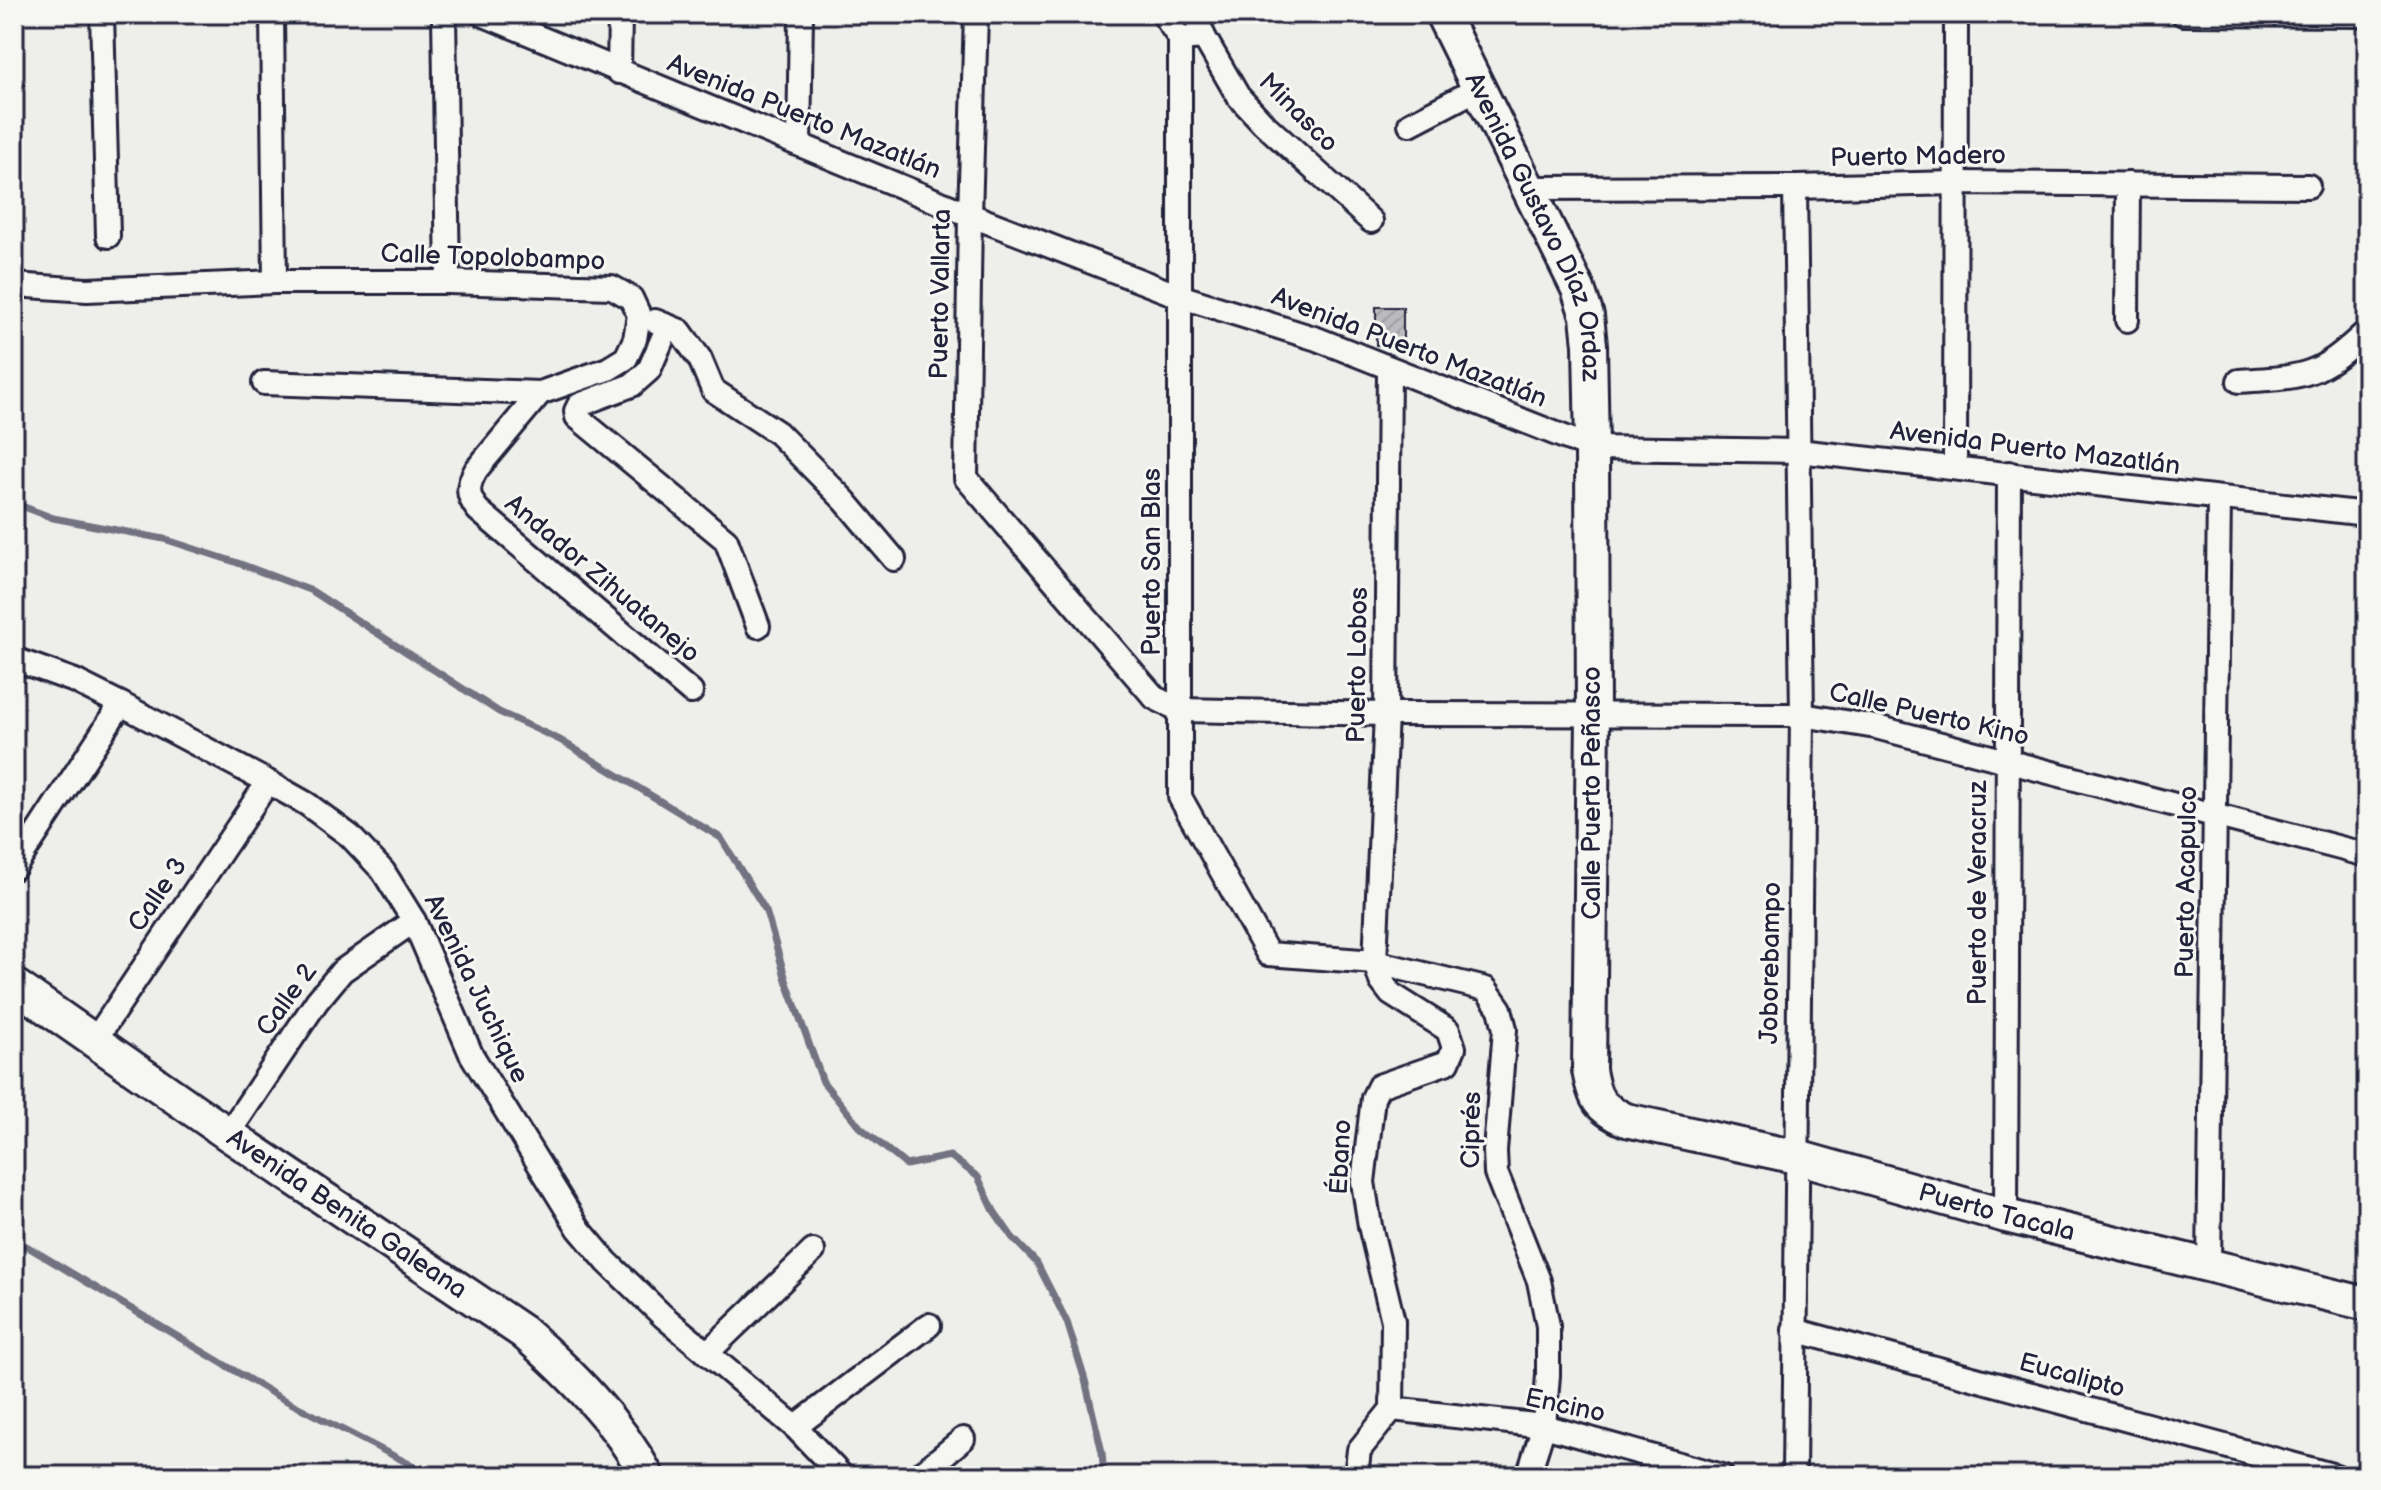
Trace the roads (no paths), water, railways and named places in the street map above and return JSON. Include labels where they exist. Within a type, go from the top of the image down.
[{"type":"street","points":[[102,14],[108,236]]},
{"type":"street","points":[[272,14],[275,282]]},
{"type":"street","points":[[444,14],[448,282]]},
{"type":"street","name":"Avenida Puerto Mazatlán","points":[[482,14],[970,215],[1179,296],[1317,339],[1592,448],[1798,451],[2367,514]]},
{"type":"street","points":[[619,72],[620,14]]},
{"type":"street","points":[[799,144],[801,14]]},
{"type":"street","name":"Puerto Vallarta","points":[[976,14],[966,478],[1155,698],[1180,710]]},
{"type":"street","points":[[1163,14],[1180,39],[1204,37]]},
{"type":"street","name":"Minasco","points":[[1195,14],[1204,37],[1238,96],[1263,123],[1371,221]]},
{"type":"street","name":"Avenida Gustavo Díaz Ordaz","points":[[1442,14],[1578,289],[1587,316],[1592,448]]},
{"type":"street","points":[[1955,467],[1956,14]]},
{"type":"street","points":[[2183,14],[2359,15]]},
{"type":"street","name":"Puerto San Blas","points":[[1180,39],[1180,797],[1268,954],[1375,962]]},
{"type":"street","points":[[1410,124],[1479,88]]},
{"type":"street","name":"Puerto Madero","points":[[1528,188],[1956,183],[2308,186]]},
{"type":"street","points":[[2127,320],[2128,184]]},
{"type":"street","name":"Joborebampo","points":[[1794,1476],[1802,715],[1795,187]]},
{"type":"street","name":"Calle Topolobampo","points":[[14,285],[87,290],[275,282],[448,282],[612,287],[631,298],[639,315]]},
{"type":"street","points":[[264,383],[540,393],[608,369],[626,358],[635,339],[639,315],[680,331],[700,359],[713,390],[778,433],[845,501],[894,559]]},
{"type":"street","points":[[668,326],[649,370],[632,385],[579,405],[577,417],[726,540],[758,626]]},
{"type":"street","points":[[2239,381],[2296,378],[2321,369],[2342,355],[2367,331]]},
{"type":"street","name":"Puerto Lobos","points":[[1375,962],[1386,714],[1389,369]]},
{"type":"street","name":"Andador Zihuatanejo","points":[[540,393],[476,470],[468,483],[469,498],[478,510],[691,692]]},
{"type":"street","name":"Calle Puerto Peñasco","points":[[1592,448],[1589,1070],[1593,1092],[1606,1111],[1626,1120]]},
{"type":"street","name":"Puerto de Veracruz","points":[[2006,1216],[2009,473]]},
{"type":"street","name":"Puerto Acapulco","points":[[2209,1265],[2219,499]]},
{"type":"street","name":"Avenida Juchique","points":[[14,659],[75,681],[121,704],[307,804],[350,836],[383,871],[414,921],[471,1054],[579,1229],[607,1262],[663,1316],[795,1427],[842,1476]]},
{"type":"street","points":[[14,868],[121,704]]},
{"type":"street","name":"Calle Puerto Kino","points":[[1180,710],[1802,715],[1876,727],[2367,855]]},
{"type":"street","name":"Calle 3","points":[[95,1040],[268,782]]},
{"type":"street","name":"Calle 2","points":[[228,1134],[317,1001],[342,971],[414,921]]},
{"type":"street","name":"Ébano","points":[[1375,962],[1381,981],[1391,994],[1448,1030],[1454,1048],[1448,1062],[1379,1086],[1373,1098],[1363,1182],[1370,1226],[1393,1321],[1392,1409]]},
{"type":"street","name":"Ciprés","points":[[1375,962],[1486,989],[1500,1009],[1505,1029],[1496,1173],[1539,1281],[1548,1326],[1544,1426],[1528,1476]]},
{"type":"street","name":"Avenida Benita Galeana","points":[[14,985],[228,1134],[523,1332],[565,1368],[608,1420],[647,1476]]},
{"type":"street","name":"Puerto Tacala","points":[[1626,1120],[1797,1157],[2006,1216],[2367,1304]]},
{"type":"street","points":[[707,1353],[813,1251]]},
{"type":"street","points":[[795,1427],[929,1325]]},
{"type":"street","name":"Eucalipto","points":[[1794,1330],[2336,1476]]},
{"type":"street","points":[[1356,1476],[1359,1450],[1392,1409]]},
{"type":"street","name":"Encino","points":[[1392,1409],[1544,1426],[1722,1476]]},
{"type":"street","points":[[918,1476],[963,1439]]},
{"type":"waterway","points":[[14,503],[53,518],[164,539],[312,591],[499,712],[560,740],[721,838],[766,911],[786,980],[823,1082],[860,1127],[906,1165],[950,1156],[978,1177],[994,1211],[1012,1237],[1037,1263],[1067,1322],[1085,1380],[1102,1452],[1104,1476]]},
{"type":"waterway","points":[[14,1241],[277,1396],[433,1476]]}]
